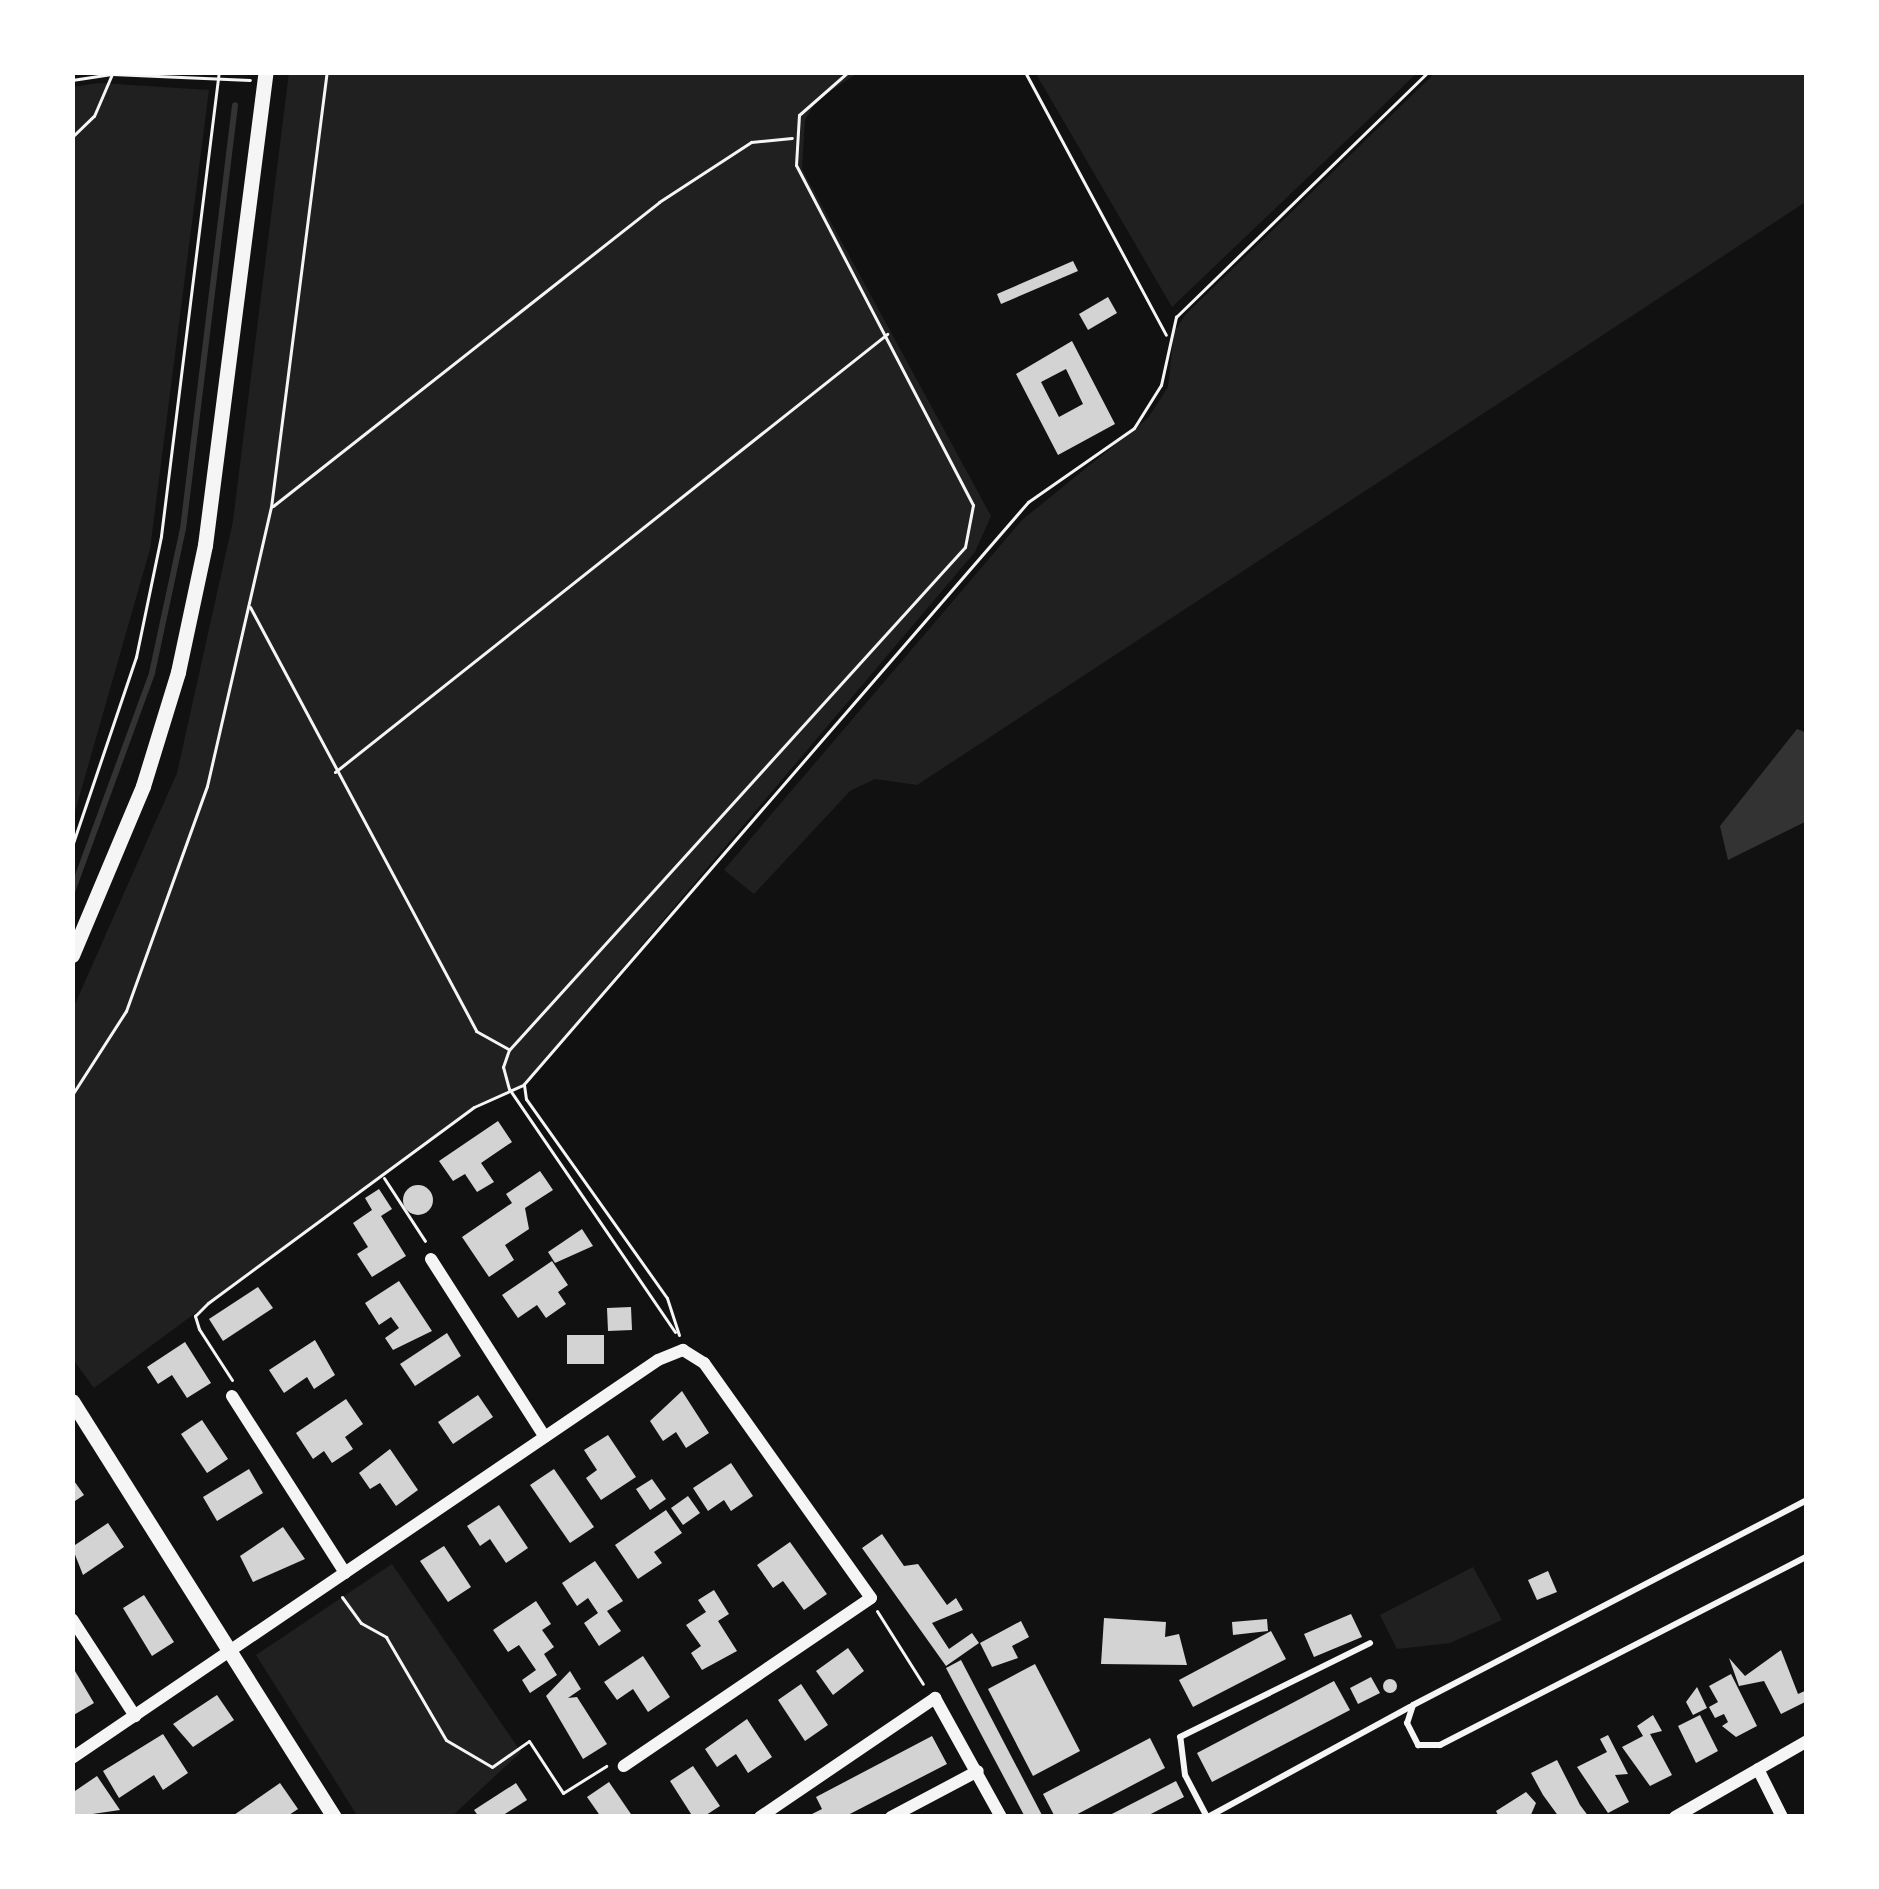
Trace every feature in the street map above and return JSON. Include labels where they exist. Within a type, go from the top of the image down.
[{"type":"street","points":[[72,955],[143,786],[178,672],[205,544],[265,77]]},
{"type":"street","points":[[431,1259],[545,1437]]},
{"type":"street","points":[[72,1758],[545,1437],[683,1350],[704,1363],[871,1598],[624,1766]]},
{"type":"street","points":[[232,1396],[345,1573]]},
{"type":"street","points":[[72,1401],[334,1817]]},
{"type":"street","points":[[72,1618],[135,1716]]},
{"type":"street","points":[[760,1817],[935,1698],[1001,1817]]},
{"type":"street","points":[[1675,1817],[1807,1741]]},
{"type":"street","points":[[1758,1769],[1782,1817]]},
{"type":"street","points":[[891,1817],[978,1771]]},
{"type":"lane","points":[[1370,1643],[1180,1737],[1185,1774],[1208,1817],[1362,1731],[1807,1500]]},
{"type":"lane","points":[[1413,1706],[1407,1723],[1418,1745],[1440,1745],[1807,1556]]},
{"type":"path","points":[[72,1095],[126,1011],[207,786],[271,507],[327,72]]},
{"type":"path","points":[[683,1350],[668,1316],[509,1089],[502,1066],[509,1050],[964,547],[973,505],[796,165],[792,138],[814,96],[848,72]]},
{"type":"path","points":[[1025,72],[1167,336]]},
{"type":"path","points":[[232,1396],[235,1384],[196,1316],[383,1177],[509,1089],[524,1084],[1028,502],[1134,428],[1161,385],[1167,336],[1176,317],[1429,72]]},
{"type":"path","points":[[72,137],[94,116],[112,73]]},
{"type":"path","points":[[72,80],[112,73],[265,77]]},
{"type":"path","points":[[72,846],[136,657],[161,536],[219,75]]},
{"type":"path","points":[[271,507],[659,202],[751,142],[792,138]]},
{"type":"path","points":[[335,772],[887,334]]},
{"type":"path","points":[[250,607],[476,1031],[509,1050]]},
{"type":"path","points":[[524,1084],[526,1099],[667,1298],[683,1350]]},
{"type":"path","points":[[383,1177],[431,1259]]},
{"type":"path","points":[[332,1582],[361,1623],[386,1637],[446,1740],[492,1767],[529,1741],[563,1793],[612,1762],[624,1766]]},
{"type":"path","points":[[871,1598],[935,1698]]},
{"type":"shaded area","points":[[289,72],[859,72],[817,100],[805,120],[802,169],[991,516],[975,552],[524,1084],[474,1107],[94,1388],[72,1358],[72,1011],[177,773],[233,521]]},
{"type":"shaded area","points":[[1035,72],[1418,72],[1172,307]]},
{"type":"shaded area","points":[[1436,72],[1807,72],[1807,201],[917,785],[875,779],[850,791],[754,894],[724,870],[1022,520],[1148,418],[1168,387],[1174,332],[1186,314]]},
{"type":"shaded area","points":[[99,83],[209,90],[150,549],[72,822],[72,87]]},
{"type":"shaded area","points":[[1797,729],[1807,733],[1807,821],[1728,860],[1720,826]]},
{"type":"shaded area","points":[[392,1564],[521,1752],[451,1817],[358,1817],[256,1655]]},
{"type":"shaded area","points":[[1473,1567],[1502,1620],[1450,1643],[1397,1649],[1380,1615]]},
{"type":"building","points":[[1073,261],[1078,271],[1001,304],[997,294]]},
{"type":"building","points":[[1108,297],[1117,313],[1088,330],[1079,314]]},
{"type":"building","points":[[1072,341],[1115,424],[1058,455],[1016,374]],"holes":[[[1066,369],[1083,404],[1059,417],[1041,382]]]},
{"type":"building","points":[[498,1121],[512,1142],[481,1163],[494,1182],[477,1192],[465,1174],[453,1181],[439,1161]]},
{"type":"building","points":[[540,1171],[553,1190],[525,1208],[529,1229],[505,1245],[514,1260],[489,1277],[462,1237],[512,1203],[506,1194]]},
{"type":"building","points":[[418,1185],[433,1200],[418,1215],[403,1200]]},
{"type":"building","points":[[379,1189],[392,1209],[381,1216],[406,1256],[372,1277],[357,1254],[368,1247],[353,1223],[372,1210],[365,1198]]},
{"type":"building","points":[[582,1229],[593,1246],[555,1263],[548,1252]]},
{"type":"building","points":[[552,1261],[568,1285],[558,1292],[566,1304],[546,1318],[537,1305],[518,1318],[502,1295]]},
{"type":"building","points":[[399,1281],[432,1331],[393,1350],[385,1338],[399,1328],[391,1317],[379,1325],[365,1303]]},
{"type":"building","points":[[258,1287],[273,1308],[223,1341],[209,1319]]},
{"type":"building","points":[[631,1307],[632,1330],[608,1331],[607,1308]]},
{"type":"building","points":[[447,1333],[461,1356],[415,1386],[400,1364]]},
{"type":"building","points":[[567,1335],[604,1335],[604,1364],[567,1364]]},
{"type":"building","points":[[315,1340],[335,1375],[314,1389],[307,1377],[284,1393],[269,1370]]},
{"type":"building","points":[[185,1342],[211,1383],[187,1398],[172,1375],[158,1384],[147,1367]]},
{"type":"building","points":[[682,1391],[709,1433],[686,1448],[676,1432],[663,1441],[650,1421]]},
{"type":"building","points":[[478,1395],[493,1417],[453,1444],[438,1422]]},
{"type":"building","points":[[346,1399],[363,1424],[345,1437],[353,1449],[332,1463],[324,1451],[313,1459],[296,1433]]},
{"type":"building","points":[[202,1420],[228,1459],[207,1473],[181,1434]]},
{"type":"building","points":[[608,1435],[636,1477],[601,1500],[586,1478],[597,1470],[584,1450]]},
{"type":"building","points":[[390,1449],[418,1490],[396,1506],[380,1483],[370,1489],[359,1473]]},
{"type":"building","points":[[731,1463],[753,1496],[731,1511],[724,1500],[708,1511],[693,1488]]},
{"type":"building","points":[[249,1469],[263,1493],[217,1521],[203,1497]]},
{"type":"building","points":[[554,1469],[594,1527],[570,1543],[530,1485]]},
{"type":"building","points":[[72,1478],[84,1495],[72,1503]]},
{"type":"building","points":[[652,1479],[666,1499],[650,1510],[636,1489]]},
{"type":"building","points":[[688,1496],[700,1513],[683,1525],[671,1508]]},
{"type":"building","points":[[499,1505],[528,1548],[506,1563],[490,1539],[480,1546],[467,1526]]},
{"type":"building","points":[[666,1510],[682,1533],[654,1552],[662,1563],[638,1579],[615,1545]]},
{"type":"building","points":[[108,1523],[124,1547],[83,1575],[72,1547]]},
{"type":"building","points":[[283,1527],[305,1559],[253,1582],[240,1556]]},
{"type":"building","points":[[882,1534],[904,1566],[918,1564],[947,1605],[956,1598],[963,1610],[932,1623],[949,1649],[972,1633],[979,1643],[946,1666],[862,1548]]},
{"type":"building","points":[[790,1542],[827,1594],[804,1610],[783,1581],[773,1588],[757,1565]]},
{"type":"building","points":[[444,1546],[471,1587],[448,1602],[420,1561]]},
{"type":"building","points":[[595,1561],[623,1601],[607,1611],[621,1631],[599,1646],[584,1623],[598,1613],[588,1598],[577,1606],[562,1583]]},
{"type":"building","points":[[1548,1571],[1557,1592],[1537,1600],[1528,1580]]},
{"type":"building","points":[[714,1590],[729,1614],[718,1621],[737,1651],[702,1670],[691,1653],[701,1646],[686,1625],[706,1612],[698,1600]]},
{"type":"building","points":[[144,1595],[174,1642],[152,1656],[123,1608]]},
{"type":"building","points":[[536,1601],[551,1624],[542,1630],[554,1647],[544,1654],[557,1675],[530,1693],[522,1680],[536,1670],[519,1645],[508,1652],[493,1630]]},
{"type":"building","points":[[1351,1614],[1362,1637],[1314,1657],[1304,1634]]},
{"type":"building","points":[[1104,1618],[1166,1622],[1165,1637],[1179,1634],[1187,1665],[1101,1664]]},
{"type":"building","points":[[1267,1619],[1268,1631],[1233,1635],[1232,1622]]},
{"type":"building","points":[[1021,1621],[1029,1637],[1012,1646],[1018,1658],[992,1667],[980,1643]]},
{"type":"building","points":[[1271,1631],[1286,1659],[1193,1707],[1179,1680]]},
{"type":"building","points":[[848,1648],[864,1671],[833,1695],[816,1671]]},
{"type":"building","points":[[1781,1650],[1798,1694],[1807,1690],[1807,1701],[1781,1714],[1764,1681],[1739,1686],[1729,1658],[1745,1676]]},
{"type":"building","points":[[643,1656],[670,1697],[648,1712],[633,1689],[617,1700],[604,1682]]},
{"type":"building","points":[[961,1660],[1043,1817],[1025,1817],[946,1668]]},
{"type":"building","points":[[1035,1664],[1080,1751],[1033,1776],[988,1689]]},
{"type":"building","points":[[72,1666],[94,1703],[72,1716]]},
{"type":"building","points":[[570,1671],[581,1689],[568,1698],[577,1697],[607,1744],[583,1759],[546,1696]]},
{"type":"building","points":[[1731,1674],[1757,1726],[1736,1737],[1722,1726],[1728,1722],[1724,1714],[1715,1718],[1709,1707],[1718,1702],[1709,1686]]},
{"type":"building","points":[[1371,1677],[1380,1693],[1358,1704],[1350,1688]]},
{"type":"building","points":[[1390,1679],[1397,1686],[1390,1693],[1383,1686]]},
{"type":"building","points":[[1334,1681],[1350,1710],[1212,1782],[1197,1753]]},
{"type":"building","points":[[801,1684],[828,1725],[805,1741],[778,1700]]},
{"type":"building","points":[[1697,1687],[1707,1708],[1693,1715],[1686,1702]]},
{"type":"building","points":[[217,1695],[234,1720],[193,1747],[173,1724]]},
{"type":"building","points":[[1653,1715],[1662,1731],[1650,1734],[1672,1775],[1650,1786],[1622,1747],[1643,1736],[1637,1726]]},
{"type":"building","points":[[1700,1715],[1718,1751],[1696,1763],[1678,1726]]},
{"type":"building","points":[[747,1719],[772,1757],[748,1773],[736,1754],[717,1767],[705,1749]]},
{"type":"building","points":[[163,1734],[188,1773],[163,1790],[154,1775],[119,1798],[103,1771]]},
{"type":"building","points":[[1608,1735],[1628,1774],[1615,1775],[1629,1802],[1608,1813],[1577,1767],[1607,1752],[1600,1739]]},
{"type":"building","points":[[932,1736],[947,1764],[844,1817],[806,1817],[822,1809],[816,1797]]},
{"type":"building","points":[[1150,1738],[1165,1768],[1072,1817],[1055,1817],[1043,1794]]},
{"type":"building","points":[[1557,1760],[1589,1817],[1559,1817],[1543,1795],[1531,1773]]},
{"type":"building","points":[[693,1766],[720,1806],[703,1817],[693,1817],[670,1781]]},
{"type":"building","points":[[97,1776],[120,1810],[72,1817],[72,1793]]},
{"type":"building","points":[[1176,1781],[1184,1797],[1145,1817],[1106,1817]]},
{"type":"building","points":[[609,1782],[633,1817],[601,1817],[587,1797]]},
{"type":"building","points":[[280,1783],[298,1809],[286,1817],[231,1817]]},
{"type":"building","points":[[516,1783],[527,1800],[500,1817],[479,1817],[474,1810]]},
{"type":"building","points":[[1526,1792],[1536,1803],[1530,1817],[1499,1817],[1496,1811]]},
{"type":"waterway","points":[[72,892],[152,673],[183,529],[235,105]]}]
